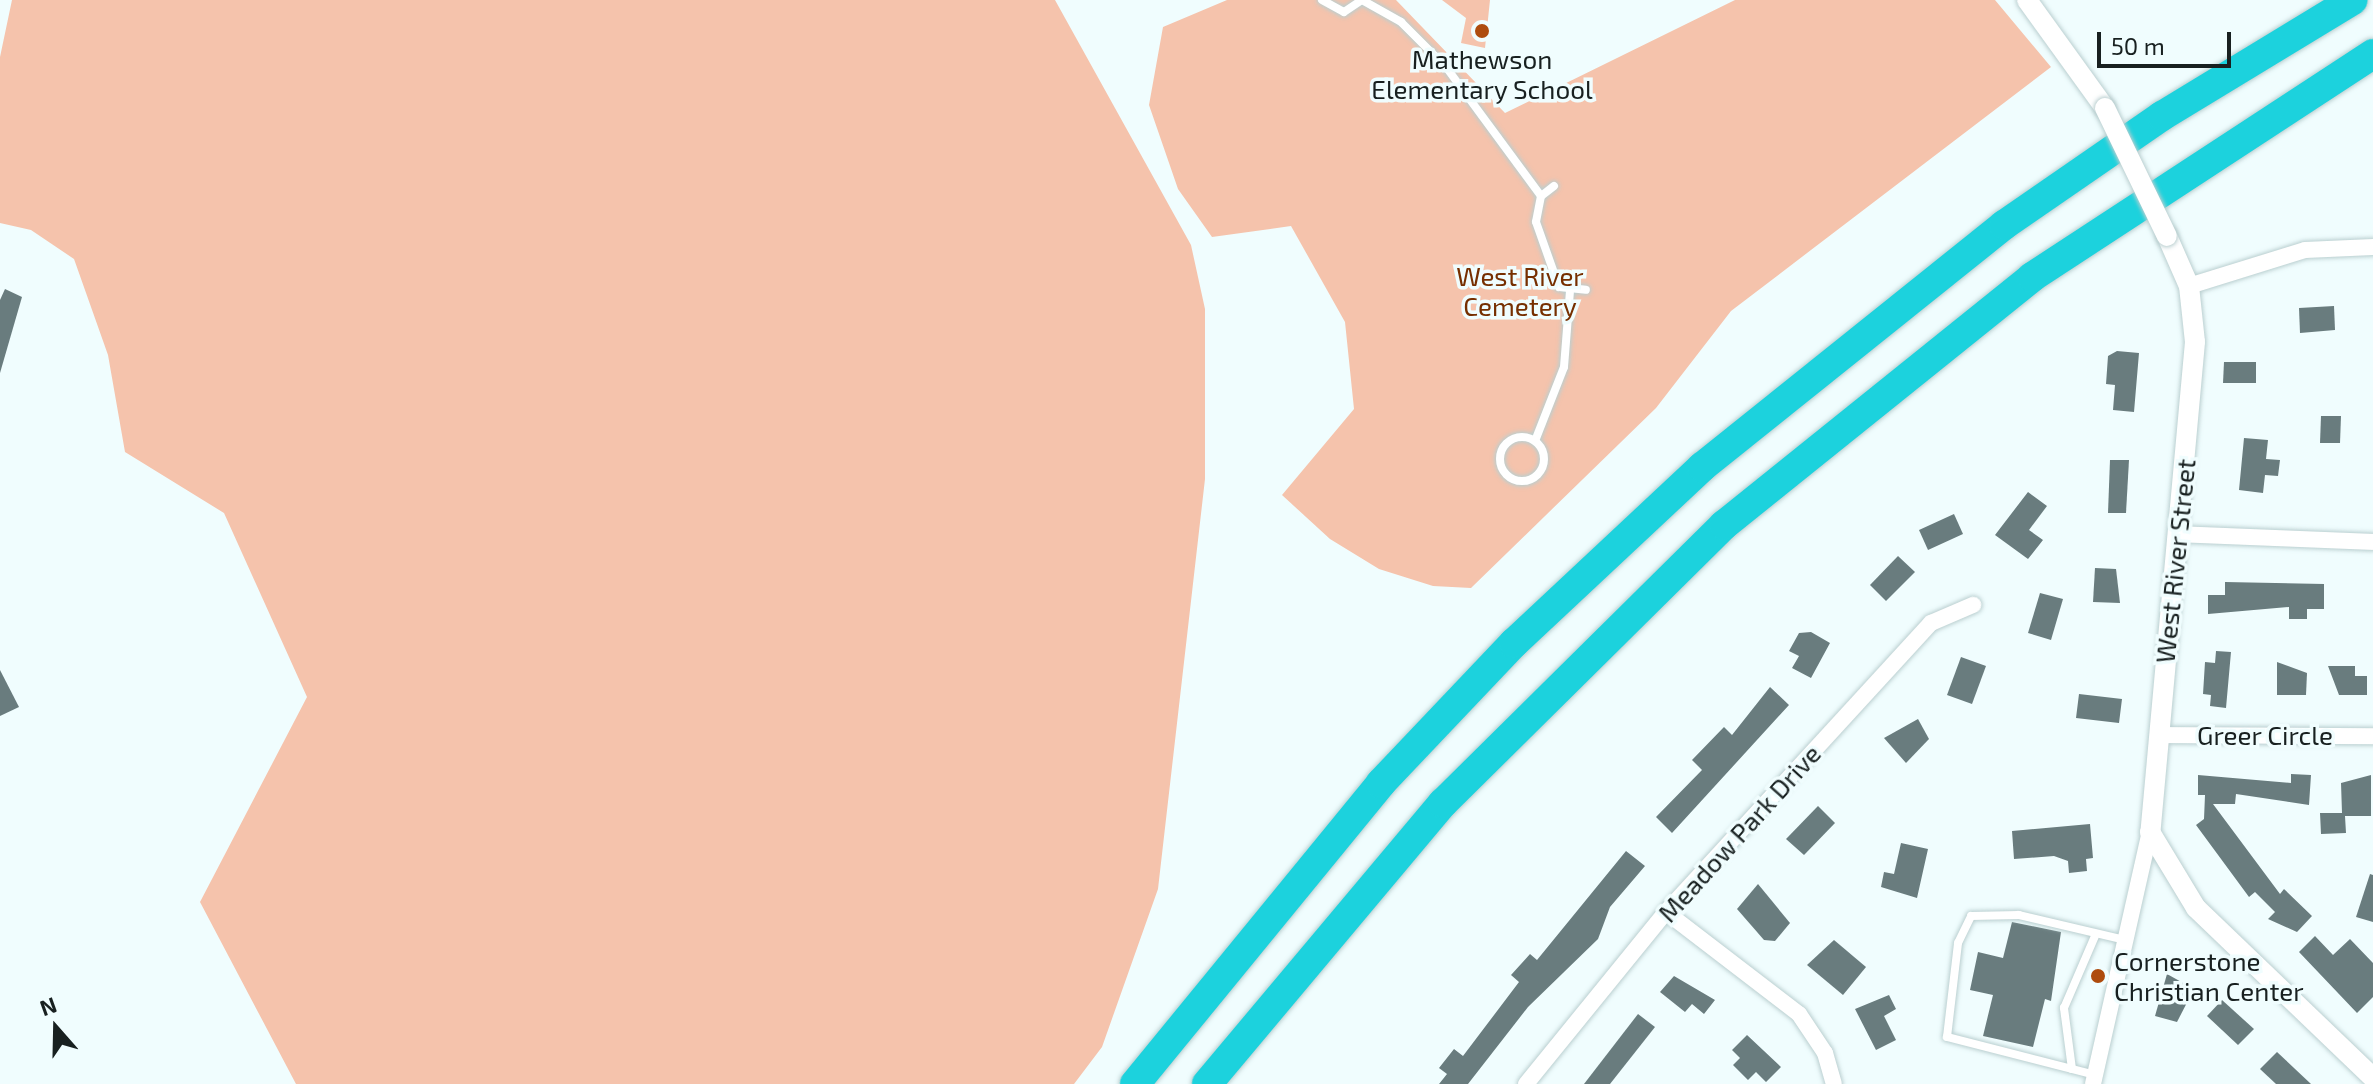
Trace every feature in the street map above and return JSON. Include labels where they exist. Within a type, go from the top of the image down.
[{"type":"highway","points":[[1135,1084],[1381,783],[1514,643],[1702,467],[1850,341],[2042,197],[2353,0]]},
{"type":"highway","points":[[1207,1084],[1443,803],[1733,517],[2011,292],[2211,154],[2373,54]]},
{"type":"street","name":"West River Street","points":[[2032,1],[2105,108],[2189,286],[2195,342],[2150,832]]},
{"type":"street","points":[[2189,286],[2305,250],[2373,247]]},
{"type":"street","points":[[2177,534],[2373,542]]},
{"type":"street","name":"Meadow Park Drive","points":[[1526,1084],[1666,912],[1931,623],[1973,605]]},
{"type":"street","name":"Greer Circle","points":[[2158,735],[2373,736]]},
{"type":"street","points":[[2094,1079],[2150,832]]},
{"type":"street","points":[[2150,832],[2196,908],[2372,1076]]},
{"type":"street","points":[[1666,912],[1799,1014],[1825,1053],[1834,1084]]},
{"type":"lane","points":[[1322,0],[1344,12],[1362,0],[1401,22],[1446,67],[1541,196]]},
{"type":"lane","points":[[1554,186],[1541,196],[1536,222],[1552,276],[1570,291],[1586,290]]},
{"type":"lane","points":[[1535,441],[1564,367],[1570,291]]},
{"type":"lane","points":[[1535,441],[1543,453],[1539,473],[1521,482],[1508,476],[1500,458],[1506,444],[1535,441]]},
{"type":"lane","points":[[2094,1079],[2072,1069],[1947,1037],[1958,943],[1971,916],[2019,915],[2095,936],[2127,940]]},
{"type":"lane","points":[[2072,1069],[2064,1008],[2095,936]]},
{"type":"green space","points":[[12,0],[1055,0],[1191,245],[1205,309],[1205,479],[1158,889],[1102,1047],[1074,1084],[296,1084],[200,902],[307,697],[224,513],[125,452],[108,355],[74,259],[31,230],[0,223],[0,57]]},
{"type":"green space","name":"West River Cemetery","points":[[1227,0],[1396,0],[1505,113],[1735,0],[1995,0],[2051,67],[1731,311],[1656,408],[1471,588],[1433,586],[1379,569],[1330,539],[1282,495],[1354,409],[1345,322],[1291,226],[1212,237],[1178,189],[1149,105],[1163,27]]},
{"type":"green space","points":[[1442,0],[1490,0],[1485,48],[1461,43],[1466,18]]},
{"type":"building","points":[[5,289],[22,297],[0,373],[0,300]]},
{"type":"building","points":[[2334,306],[2335,330],[2300,333],[2299,308]]},
{"type":"building","points":[[2117,351],[2139,353],[2134,412],[2113,410],[2115,385],[2106,384],[2108,356]]},
{"type":"building","points":[[2224,362],[2256,362],[2256,383],[2223,383]]},
{"type":"building","points":[[2321,416],[2341,416],[2340,443],[2320,443]]},
{"type":"building","points":[[2244,438],[2268,440],[2266,459],[2280,460],[2278,476],[2265,475],[2263,493],[2239,490]]},
{"type":"building","points":[[2110,460],[2129,460],[2126,513],[2108,513]]},
{"type":"building","points":[[2028,492],[2047,506],[2029,530],[2043,540],[2028,559],[1995,535]]},
{"type":"building","points":[[1954,514],[1963,534],[1928,550],[1919,530]]},
{"type":"building","points":[[1898,556],[1915,572],[1886,601],[1870,585]]},
{"type":"building","points":[[2095,568],[2116,569],[2120,603],[2093,602]]},
{"type":"building","points":[[2225,582],[2324,584],[2324,609],[2307,609],[2307,619],[2289,619],[2289,607],[2208,614],[2208,595],[2225,595]]},
{"type":"building","points":[[2040,593],[2063,599],[2051,640],[2028,633]]},
{"type":"building","points":[[1811,632],[1830,643],[1811,678],[1792,668],[1799,656],[1789,651],[1799,633]]},
{"type":"building","points":[[2216,651],[2231,652],[2226,708],[2210,706],[2211,695],[2203,694],[2205,662],[2215,663]]},
{"type":"building","points":[[1961,657],[1986,666],[1972,704],[1947,695]]},
{"type":"building","points":[[2277,662],[2307,673],[2306,695],[2277,695]]},
{"type":"building","points":[[2328,666],[2355,666],[2355,676],[2367,676],[2367,695],[2339,695]]},
{"type":"building","points":[[0,670],[19,707],[0,716]]},
{"type":"building","points":[[1770,687],[1789,705],[1672,833],[1656,817],[1702,770],[1692,760],[1724,727],[1732,735]]},
{"type":"building","points":[[2079,694],[2122,699],[2119,723],[2076,718]]},
{"type":"building","points":[[1918,719],[1929,739],[1906,763],[1884,738]]},
{"type":"building","points":[[2291,774],[2311,775],[2309,805],[2236,794],[2235,804],[2213,804],[2280,894],[2284,889],[2312,916],[2297,932],[2268,919],[2275,912],[2255,892],[2249,897],[2196,825],[2204,819],[2205,795],[2198,795],[2198,775],[2291,783]]},
{"type":"building","points":[[2371,775],[2371,816],[2345,816],[2346,833],[2321,834],[2320,813],[2342,813],[2341,783]]},
{"type":"building","points":[[1818,806],[1835,823],[1804,855],[1786,839]]},
{"type":"building","points":[[2090,824],[2093,858],[2086,859],[2087,871],[2069,873],[2068,861],[2054,856],[2014,859],[2012,831]]},
{"type":"building","points":[[1901,843],[1928,849],[1917,898],[1881,887],[1884,872],[1894,874]]},
{"type":"building","points":[[1626,851],[1645,866],[1610,907],[1598,939],[1528,1007],[1468,1084],[1439,1084],[1447,1074],[1439,1068],[1454,1049],[1463,1056],[1519,982],[1511,975],[1530,954],[1537,960]]},
{"type":"building","points":[[2370,874],[2373,875],[2373,922],[2356,917]]},
{"type":"building","points":[[1758,884],[1790,923],[1775,941],[1764,940],[1737,909]]},
{"type":"building","points":[[2012,922],[2061,932],[2051,1001],[2045,999],[2033,1047],[1983,1036],[1993,995],[1970,990],[1978,952],[2003,958]]},
{"type":"building","points":[[2315,936],[2333,955],[2350,939],[2373,963],[2373,997],[2357,1013],[2299,952]]},
{"type":"building","points":[[1834,940],[1866,967],[1843,995],[1807,965]]},
{"type":"building","points":[[2167,974],[2194,989],[2177,1022],[2155,1016]]},
{"type":"building","points":[[1674,976],[1715,1000],[1704,1014],[1692,1004],[1685,1012],[1660,992]]},
{"type":"building","points":[[1889,995],[1896,1009],[1884,1016],[1896,1040],[1876,1050],[1855,1009]]},
{"type":"building","points":[[2222,1000],[2254,1029],[2238,1045],[2207,1016]]},
{"type":"building","points":[[1638,1014],[1655,1027],[1610,1084],[1584,1084]]},
{"type":"building","points":[[1747,1035],[1781,1067],[1766,1082],[1756,1072],[1748,1080],[1733,1065],[1740,1058],[1732,1050]]},
{"type":"building","points":[[2277,1052],[2311,1084],[2276,1084],[2260,1069]]},
{"type":"place","name":"Mathewson Elementary School","points":[[1482,31]]},
{"type":"place","name":"Cornerstone Christian Center","points":[[2098,976]]}]
